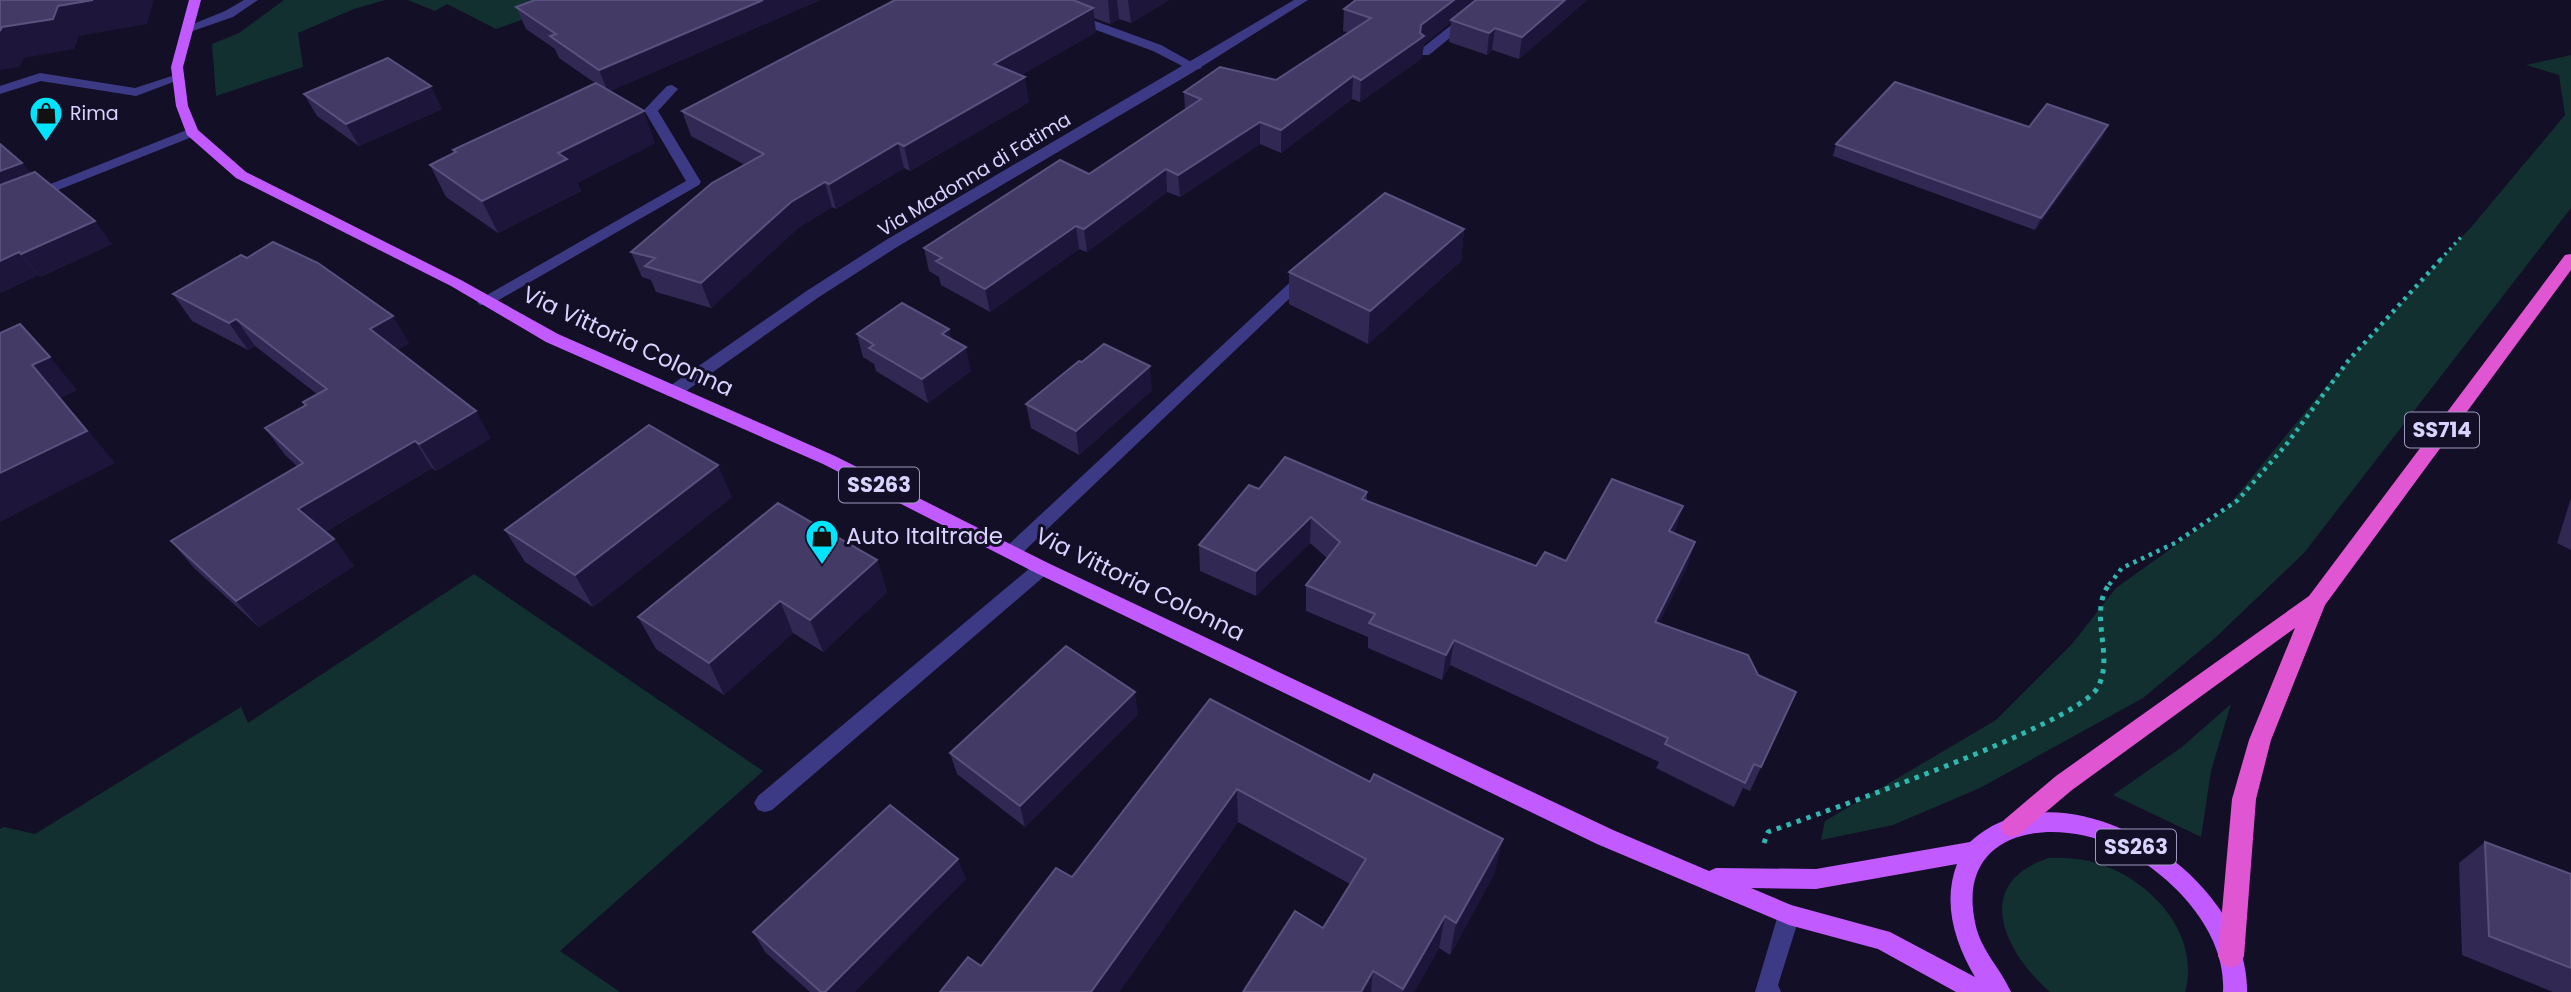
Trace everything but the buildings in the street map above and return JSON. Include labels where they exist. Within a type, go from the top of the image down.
[{"type":"highway","name":"SS714","points":[[2231,956],[2244,799],[2260,740],[2316,602],[2571,259]]},
{"type":"highway","name":"SS714","points":[[2012,827],[2064,783],[2316,602]]},
{"type":"main road","points":[[192,132],[183,106],[177,67],[195,0]]},
{"type":"main road","name":"Via Vittoria Colonna","points":[[192,132],[242,175],[552,338],[829,460],[1042,568],[1605,837],[1789,915],[1882,940],[1979,992]]},
{"type":"main road","name":"SS263","points":[[1975,851],[1991,837],[2012,827],[2044,821],[2081,825],[2120,838],[2144,852],[2189,888],[2214,920],[2231,956],[2237,989]]},
{"type":"main road","points":[[1975,851],[1961,879],[1961,914],[1972,952],[1999,992]]},
{"type":"main road","name":"Via Vittoria Colonna","points":[[1702,877],[1748,880],[1816,879],[1975,851]]},
{"type":"street","points":[[187,29],[229,14],[252,0]]},
{"type":"street","name":"Via Madonna di Fatima","points":[[673,392],[845,274],[1034,160],[1196,68],[1302,0]]},
{"type":"street","points":[[1426,52],[1490,0]]},
{"type":"street","points":[[1066,14],[1157,48],[1196,68]]},
{"type":"street","points":[[0,90],[40,77],[136,92],[178,78]]},
{"type":"street","points":[[485,302],[694,181],[651,110],[672,89]]},
{"type":"street","points":[[0,209],[192,132]]},
{"type":"street","points":[[1013,551],[1315,267]]},
{"type":"street","points":[[765,803],[1042,568]]},
{"type":"street","points":[[1767,991],[1789,915]]},
{"type":"path","points":[[1748,880],[1768,832],[1967,759],[2077,705],[2098,688],[2104,658],[2099,623],[2104,591],[2122,568],[2175,543],[2238,500],[2286,445],[2348,361],[2463,235]]},
{"type":"green space","points":[[284,0],[385,0],[354,9],[298,33],[303,67],[216,96],[212,44],[239,33]]},
{"type":"green space","points":[[408,0],[535,0],[555,8],[496,29],[447,4],[435,11]]},
{"type":"green space","points":[[2571,55],[2571,208],[2304,553],[2215,638],[2143,698],[1980,788],[1893,825],[1821,840],[1825,821],[1996,720],[2072,644],[2116,588],[2225,510],[2333,378],[2473,225],[2565,115],[2559,75],[2526,65]]},
{"type":"green space","points":[[474,574],[763,771],[560,951],[620,992],[0,992],[0,829],[4,827],[35,834],[241,707],[248,723]]},
{"type":"green space","points":[[2231,704],[2211,771],[2201,837],[2113,795],[2182,747]]},
{"type":"green space","points":[[2049,858],[2069,858],[2102,865],[2139,884],[2155,898],[2169,914],[2186,951],[2188,971],[2185,992],[2050,992],[2019,958],[2003,919],[2003,901],[2010,884],[2025,869]]},
{"type":"place","name":"Rima","points":[[46,143]]},
{"type":"place","name":"Auto Italtrade","points":[[822,566]]}]
